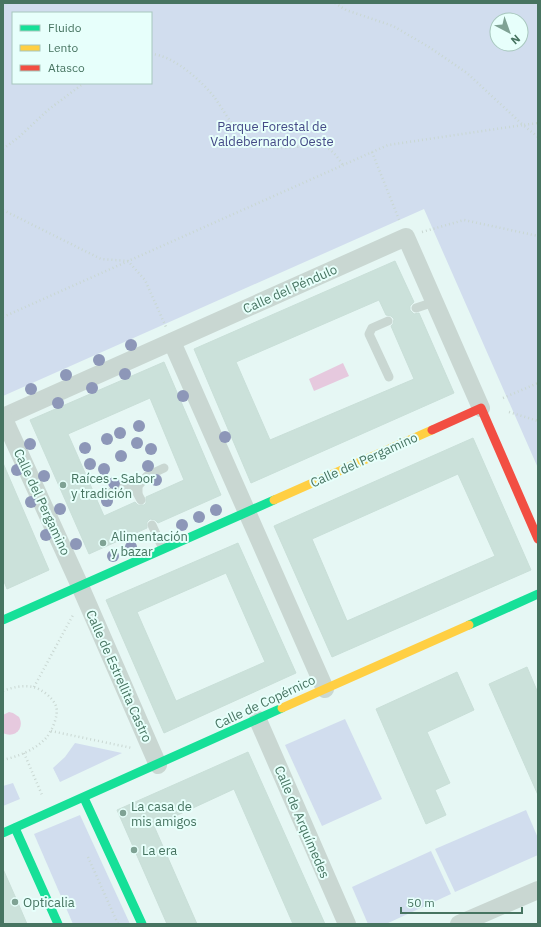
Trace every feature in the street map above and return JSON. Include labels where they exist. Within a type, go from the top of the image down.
[{"type":"street","points":[[406,237],[538,539]]},
{"type":"street","name":"Calle del Péndulo","points":[[3,417],[406,237]]},
{"type":"street","points":[[172,342],[325,689]]},
{"type":"street","name":"Calle del Pergamino","points":[[3,620],[481,408]]},
{"type":"street","name":"Calle del Pergamino","points":[[3,417],[80,586]]},
{"type":"street","name":"Calle de Estrellita Castro","points":[[80,586],[158,765]]},
{"type":"street","name":"Calle de Copérnico","points":[[3,834],[538,594]]},
{"type":"street","name":"Calle de Arquímedes","points":[[258,720],[347,924]]},
{"type":"street","points":[[84,798],[142,924]]},
{"type":"street","points":[[15,828],[58,924]]},
{"type":"street","points":[[460,924],[538,890]]},
{"type":"lane","points":[[416,308],[434,302]]},
{"type":"lane","points":[[388,321],[372,328],[369,334],[389,377]]},
{"type":"lane","points":[[104,496],[128,486],[135,489],[140,496],[138,486],[147,476],[164,468]]},
{"type":"lane","points":[[152,525],[163,549]]},
{"type":"path","points":[[335,3],[346,10],[393,26],[429,47],[467,73],[538,137]]},
{"type":"path","points":[[152,54],[156,54],[178,64],[199,81],[213,97],[230,121],[246,138],[259,146],[278,149],[322,146],[333,152],[343,165]]},
{"type":"path","points":[[3,149],[48,110],[83,84]]},
{"type":"path","points":[[3,317],[388,144],[538,123]]},
{"type":"path","points":[[372,152],[406,237],[464,220],[538,236]]},
{"type":"path","points":[[3,210],[101,259],[128,261],[145,280],[172,342]]},
{"type":"path","points":[[503,398],[538,383]]},
{"type":"path","points":[[509,412],[538,421]]},
{"type":"path","points":[[34,687],[75,612]]},
{"type":"path","points":[[3,691],[18,686],[34,687],[48,695],[56,706],[55,722],[47,737],[37,746],[24,753],[3,760]]},
{"type":"path","points":[[51,730],[133,748]]},
{"type":"path","points":[[24,753],[43,798]]},
{"type":"path","points":[[86,852],[118,924]]},
{"type":"green space","name":"Parque Forestal de Valdebernardo Oeste","points":[[3,3],[538,3],[538,468],[424,209],[3,396]]},
{"type":"green space","points":[[345,719],[382,799],[322,826],[285,745]]},
{"type":"green space","points":[[75,743],[122,753],[60,782],[53,768],[65,757]]},
{"type":"green space","points":[[13,783],[20,799],[3,806],[3,786]]},
{"type":"green space","points":[[526,810],[538,838],[538,855],[455,892],[435,849]]},
{"type":"green space","points":[[80,815],[130,924],[73,924],[34,834]]},
{"type":"green space","points":[[431,851],[451,894],[386,924],[368,924],[352,887]]},
{"type":"shaded area","points":[[343,363],[349,376],[314,391],[309,379]]},
{"type":"shaded area","points":[[9,712],[19,717],[21,721],[18,731],[11,735],[3,733],[3,715]]},
{"type":"building","points":[[395,261],[414,302],[410,306],[410,310],[414,314],[419,313],[454,393],[251,483],[194,349]],"holes":[[[379,300],[386,315],[391,316],[394,319],[391,326],[414,379],[270,440],[236,362]]]},
{"type":"building","points":[[164,362],[221,495],[158,523],[155,520],[150,519],[147,522],[147,528],[89,554],[30,420]],"holes":[[[150,398],[184,480],[146,497],[146,503],[144,505],[138,505],[135,502],[104,516],[68,434]]]},
{"type":"building","points":[[473,438],[531,570],[332,657],[274,526]],"holes":[[[458,474],[495,556],[347,621],[312,539]]]},
{"type":"building","points":[[3,463],[49,570],[7,589],[3,579]]},
{"type":"building","points":[[238,543],[296,673],[164,733],[106,600]],"holes":[[[226,573],[265,662],[176,701],[137,612]]]},
{"type":"building","points":[[527,667],[538,693],[538,795],[489,684]]},
{"type":"building","points":[[457,672],[474,710],[427,732],[450,783],[435,790],[446,815],[426,824],[376,709]]},
{"type":"building","points":[[248,752],[325,924],[293,924],[234,789],[154,826],[197,924],[167,924],[117,810]]},
{"type":"building","points":[[3,869],[18,903],[27,924],[3,924]]},
{"type":"traffic: fast","points":[[3,620],[274,500]]},
{"type":"traffic: fast","points":[[469,625],[538,594]]},
{"type":"traffic: fast","points":[[3,833],[282,708]]},
{"type":"traffic: fast","points":[[84,798],[142,924]]},
{"type":"traffic: fast","points":[[15,828],[58,924]]},
{"type":"traffic: slow","points":[[274,500],[432,430]]},
{"type":"traffic: slow","points":[[282,708],[469,625]]},
{"type":"traffic: jam","points":[[432,430],[481,408],[538,539]]},
{"type":"place","name":"Raíces - Sabor y tradición","points":[[63,485]]},
{"type":"place","name":"Alimentación y bazar","points":[[103,543]]},
{"type":"place","name":"La casa de mis amigos","points":[[123,813]]},
{"type":"place","name":"La era","points":[[134,850]]},
{"type":"place","name":"Opticalia","points":[[15,902]]}]
